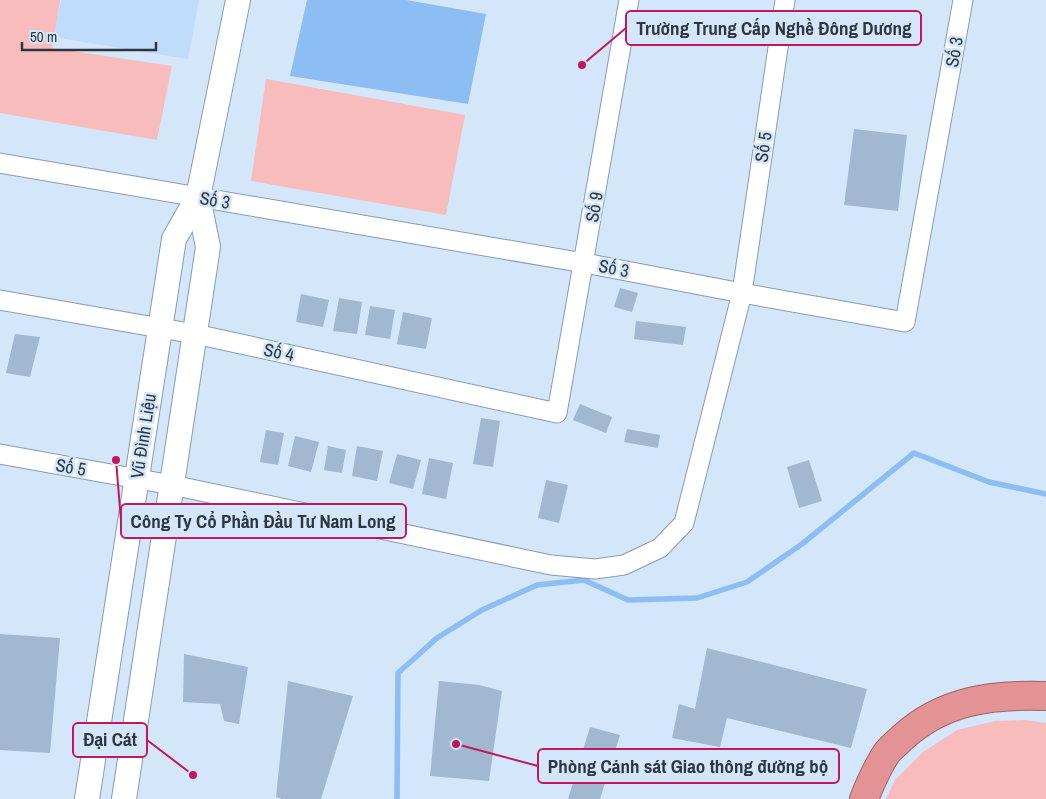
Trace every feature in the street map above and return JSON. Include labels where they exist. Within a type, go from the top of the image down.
[{"type":"highway","points":[[864,799],[887,752],[912,729],[941,711],[976,700],[1010,696],[1046,696]]},
{"type":"street","name":"Vũ Đình Liệu","points":[[87,799],[174,239],[198,197],[238,0]]},
{"type":"street","name":"Số 9","points":[[557,413],[629,0]]},
{"type":"street","name":"Số 5","points":[[0,454],[137,479],[551,564],[595,569],[624,565],[660,548],[684,523],[742,293],[785,0]]},
{"type":"street","name":"Số 3","points":[[0,163],[584,263],[905,322],[963,0]]},
{"type":"street","name":"Vũ Đình Liệu","points":[[124,799],[208,247],[198,197]]},
{"type":"street","name":"Số 4","points":[[0,300],[195,334],[557,413]]},
{"type":"shaded area","points":[[0,0],[60,0],[52,48],[172,66],[157,140],[0,113]]},
{"type":"shaded area","points":[[61,0],[199,0],[188,59],[53,37]]},
{"type":"shaded area","points":[[266,79],[465,115],[446,215],[251,181]]},
{"type":"shaded area","points":[[1025,720],[1046,723],[1046,799],[886,799],[895,780],[923,752],[957,730],[995,721]]},
{"type":"water","points":[[307,0],[406,0],[486,14],[468,104],[290,76]]},
{"type":"building","points":[[854,129],[907,135],[898,211],[844,205]]},
{"type":"building","points":[[620,288],[638,293],[632,312],[614,307]]},
{"type":"building","points":[[301,294],[329,300],[323,327],[296,322]]},
{"type":"building","points":[[339,298],[362,302],[357,334],[333,331]]},
{"type":"building","points":[[370,306],[395,310],[390,339],[365,335]]},
{"type":"building","points":[[403,312],[432,318],[426,349],[397,344]]},
{"type":"building","points":[[636,321],[686,327],[683,345],[634,339]]},
{"type":"building","points":[[15,334],[40,337],[30,377],[6,373]]},
{"type":"building","points":[[580,404],[612,417],[606,433],[573,420]]},
{"type":"building","points":[[481,418],[500,421],[493,467],[473,464]]},
{"type":"building","points":[[627,429],[660,435],[658,448],[624,442]]},
{"type":"building","points":[[266,430],[284,433],[278,465],[260,462]]},
{"type":"building","points":[[295,436],[319,442],[311,472],[288,466]]},
{"type":"building","points":[[328,446],[346,450],[342,473],[324,470]]},
{"type":"building","points":[[357,446],[383,451],[377,481],[352,476]]},
{"type":"building","points":[[397,454],[421,460],[413,489],[389,483]]},
{"type":"building","points":[[429,458],[453,463],[446,499],[422,494]]},
{"type":"building","points":[[809,460],[822,501],[799,508],[787,467]]},
{"type":"building","points":[[546,480],[568,485],[559,523],[538,518]]},
{"type":"building","points":[[0,634],[60,638],[50,753],[0,750]]},
{"type":"building","points":[[707,648],[867,689],[851,748],[727,718],[720,747],[672,738],[679,704],[695,709]]},
{"type":"building","points":[[184,654],[248,667],[239,724],[224,721],[220,704],[183,702]]},
{"type":"building","points":[[288,681],[353,696],[321,799],[282,799],[276,797]]},
{"type":"building","points":[[439,681],[479,685],[502,691],[489,781],[430,776]]},
{"type":"building","points":[[590,727],[620,735],[600,799],[568,799]]},
{"type":"waterway","points":[[397,799],[398,673],[437,638],[482,610],[537,585],[584,580],[628,600],[697,598],[747,582],[802,544],[914,453],[989,482],[1046,494]]},
{"type":"place","name":"Trường Trung Cấp Nghề Đông Dương","points":[[582,65]]},
{"type":"place","name":"Công Ty Cổ Phần Đầu Tư Nam Long","points":[[116,460]]},
{"type":"place","name":"Phòng Cảnh sát Giao thông đường bộ","points":[[456,744]]},
{"type":"place","name":"Đại Cát","points":[[193,775]]}]
